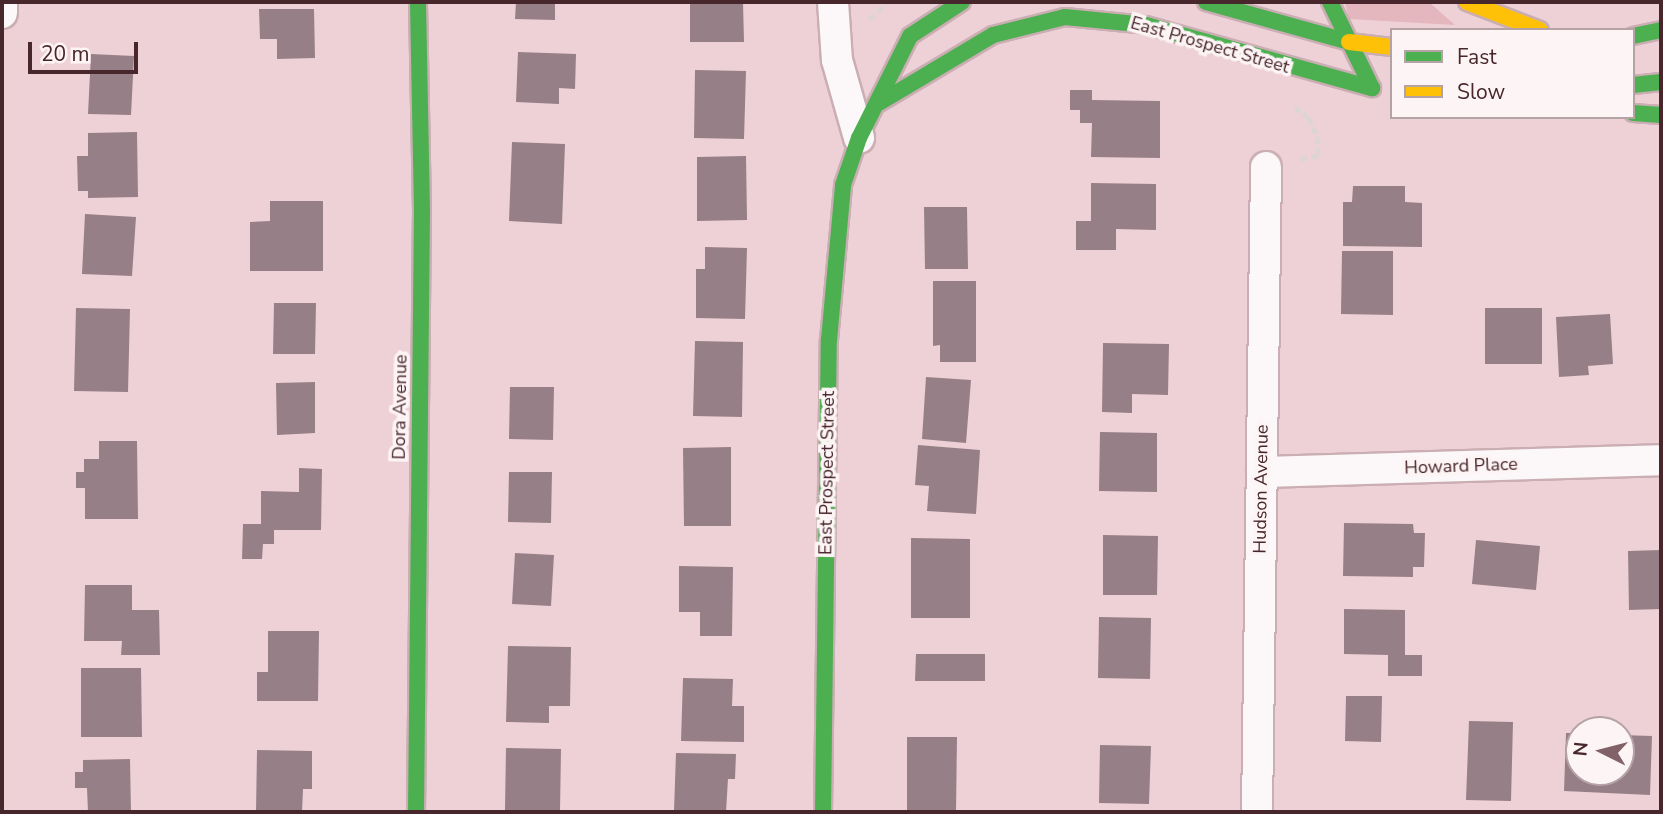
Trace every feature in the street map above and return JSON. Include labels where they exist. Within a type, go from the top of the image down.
[{"type":"main road","name":"Dora Avenue","points":[[416,812],[422,211],[418,2]]},
{"type":"main road","name":"East Prospect Street","points":[[823,812],[829,340],[840,208],[859,138],[911,36],[962,2]]},
{"type":"main road","points":[[1206,2],[1349,42],[1390,47]]},
{"type":"main road","points":[[1331,2],[1372,88]]},
{"type":"main road","points":[[1467,2],[1535,28]]},
{"type":"main road","name":"East Prospect Street","points":[[879,103],[993,35],[1016,26],[1065,17],[1146,25],[1304,72],[1390,91]]},
{"type":"main road","points":[[1635,36],[1661,30]]},
{"type":"main road","points":[[1635,85],[1661,82]]},
{"type":"main road","points":[[1635,113],[1661,115]]},
{"type":"street","points":[[2,2],[2,13]]},
{"type":"street","points":[[833,2],[837,60],[859,138]]},
{"type":"street","name":"Hudson Avenue","points":[[1257,812],[1266,167]]},
{"type":"street","name":"Howard Place","points":[[1262,472],[1661,460]]},
{"type":"path","points":[[1266,167],[1318,156],[1318,137],[1309,118],[1294,107],[1304,72]]},
{"type":"shaded area","points":[[1345,2],[1429,2],[1455,25],[1349,19]]},
{"type":"building","points":[[516,2],[555,2],[555,20],[515,19]]},
{"type":"building","points":[[690,2],[743,2],[744,42],[690,42]]},
{"type":"building","points":[[259,9],[314,9],[315,58],[277,59],[277,39],[260,39]]},
{"type":"building","points":[[518,52],[576,54],[575,89],[559,88],[559,104],[516,102]]},
{"type":"building","points":[[91,54],[134,56],[131,115],[88,114]]},
{"type":"building","points":[[695,70],[746,71],[744,139],[694,138]]},
{"type":"building","points":[[1070,90],[1092,90],[1092,100],[1160,101],[1160,158],[1091,157],[1092,123],[1080,123],[1080,110],[1070,110]]},
{"type":"building","points":[[137,132],[138,197],[88,198],[88,191],[78,191],[77,156],[88,156],[88,133]]},
{"type":"building","points":[[512,142],[565,144],[562,224],[509,221]]},
{"type":"building","points":[[746,156],[747,220],[697,221],[697,157]]},
{"type":"building","points":[[1091,183],[1156,184],[1156,230],[1116,229],[1116,250],[1076,250],[1076,221],[1091,221]]},
{"type":"building","points":[[1353,186],[1405,186],[1405,202],[1422,203],[1422,247],[1343,246],[1343,202],[1352,202]]},
{"type":"building","points":[[270,201],[323,201],[323,271],[250,271],[250,222],[270,221]]},
{"type":"building","points":[[924,207],[967,207],[968,269],[925,269]]},
{"type":"building","points":[[85,214],[136,217],[132,276],[82,274]]},
{"type":"building","points":[[705,247],[747,248],[745,319],[696,318],[696,269],[705,269]]},
{"type":"building","points":[[1342,251],[1393,251],[1393,315],[1341,314]]},
{"type":"building","points":[[933,281],[976,281],[976,362],[940,362],[940,345],[933,346]]},
{"type":"building","points":[[274,303],[316,303],[315,354],[273,354]]},
{"type":"building","points":[[76,308],[130,309],[128,392],[74,391]]},
{"type":"building","points":[[1485,308],[1542,308],[1542,364],[1485,364]]},
{"type":"building","points":[[1610,314],[1613,364],[1588,366],[1589,375],[1559,377],[1556,317]]},
{"type":"building","points":[[695,341],[743,342],[742,417],[693,416]]},
{"type":"building","points":[[1103,343],[1169,344],[1168,395],[1132,394],[1132,413],[1102,412]]},
{"type":"building","points":[[926,377],[971,380],[966,443],[922,439]]},
{"type":"building","points":[[315,382],[315,433],[277,435],[276,383]]},
{"type":"building","points":[[510,387],[554,387],[553,440],[509,439]]},
{"type":"building","points":[[1100,432],[1157,433],[1157,492],[1099,491]]},
{"type":"building","points":[[99,441],[137,441],[138,519],[85,519],[85,488],[76,488],[76,472],[84,472],[84,459],[99,459]]},
{"type":"building","points":[[918,445],[980,450],[976,514],[927,511],[929,486],[915,485]]},
{"type":"building","points":[[731,447],[731,526],[684,526],[683,448]]},
{"type":"building","points":[[299,468],[322,469],[321,530],[274,530],[274,544],[263,544],[262,559],[242,559],[243,524],[261,524],[261,491],[299,492]]},
{"type":"building","points":[[509,472],[552,472],[551,523],[508,522]]},
{"type":"building","points":[[1344,523],[1413,524],[1414,533],[1425,533],[1424,567],[1413,567],[1413,577],[1343,576]]},
{"type":"building","points":[[1103,535],[1158,536],[1157,595],[1103,595]]},
{"type":"building","points":[[911,538],[970,539],[970,618],[911,618]]},
{"type":"building","points":[[1476,540],[1540,546],[1536,590],[1472,584]]},
{"type":"building","points":[[1661,550],[1661,609],[1629,610],[1628,551]]},
{"type":"building","points":[[515,553],[554,555],[551,606],[512,604]]},
{"type":"building","points":[[679,566],[733,567],[732,636],[700,636],[700,612],[679,612]]},
{"type":"building","points":[[85,585],[132,585],[132,610],[159,610],[160,655],[121,655],[122,641],[84,641]]},
{"type":"building","points":[[1344,609],[1405,610],[1405,655],[1422,655],[1422,676],[1388,676],[1388,655],[1344,654]]},
{"type":"building","points":[[1099,617],[1151,618],[1150,679],[1098,678]]},
{"type":"building","points":[[268,631],[319,631],[318,701],[257,701],[257,672],[268,672]]},
{"type":"building","points":[[508,646],[571,647],[570,706],[549,706],[549,723],[506,722]]},
{"type":"building","points":[[916,654],[985,654],[985,681],[915,681]]},
{"type":"building","points":[[81,668],[141,668],[142,737],[81,737]]},
{"type":"building","points":[[683,678],[733,679],[732,706],[744,706],[744,742],[681,741]]},
{"type":"building","points":[[1346,696],[1382,696],[1381,742],[1345,741]]},
{"type":"building","points":[[1469,721],[1513,722],[1511,801],[1466,800]]},
{"type":"building","points":[[1635,735],[1652,736],[1650,795],[1564,791],[1565,762],[1565,786],[1635,786]]},
{"type":"building","points":[[907,737],[957,737],[956,812],[907,812]]},
{"type":"building","points":[[1100,745],[1151,746],[1149,804],[1099,803]]},
{"type":"building","points":[[506,748],[561,749],[560,811],[505,810]]},
{"type":"building","points":[[257,750],[312,751],[312,789],[303,789],[302,812],[256,812]]},
{"type":"building","points":[[676,753],[736,754],[735,779],[728,779],[726,812],[674,811]]},
{"type":"building","points":[[130,759],[131,812],[88,812],[87,788],[75,788],[75,772],[83,772],[83,760]]},
{"type":"traffic: fast","points":[[416,812],[422,211],[418,2]]},
{"type":"traffic: fast","points":[[823,812],[829,340],[843,185],[859,138],[910,36],[962,2]]},
{"type":"traffic: fast","points":[[1206,2],[1349,42]]},
{"type":"traffic: fast","points":[[1330,2],[1372,88]]},
{"type":"traffic: fast","points":[[879,103],[993,35],[1065,17],[1146,25],[1372,88]]},
{"type":"traffic: fast","points":[[1635,36],[1661,30]]},
{"type":"traffic: fast","points":[[1635,85],[1661,82]]},
{"type":"traffic: fast","points":[[1635,113],[1661,115]]},
{"type":"traffic: slow","points":[[1467,2],[1535,28]]},
{"type":"traffic: slow","points":[[1349,42],[1390,47]]}]
